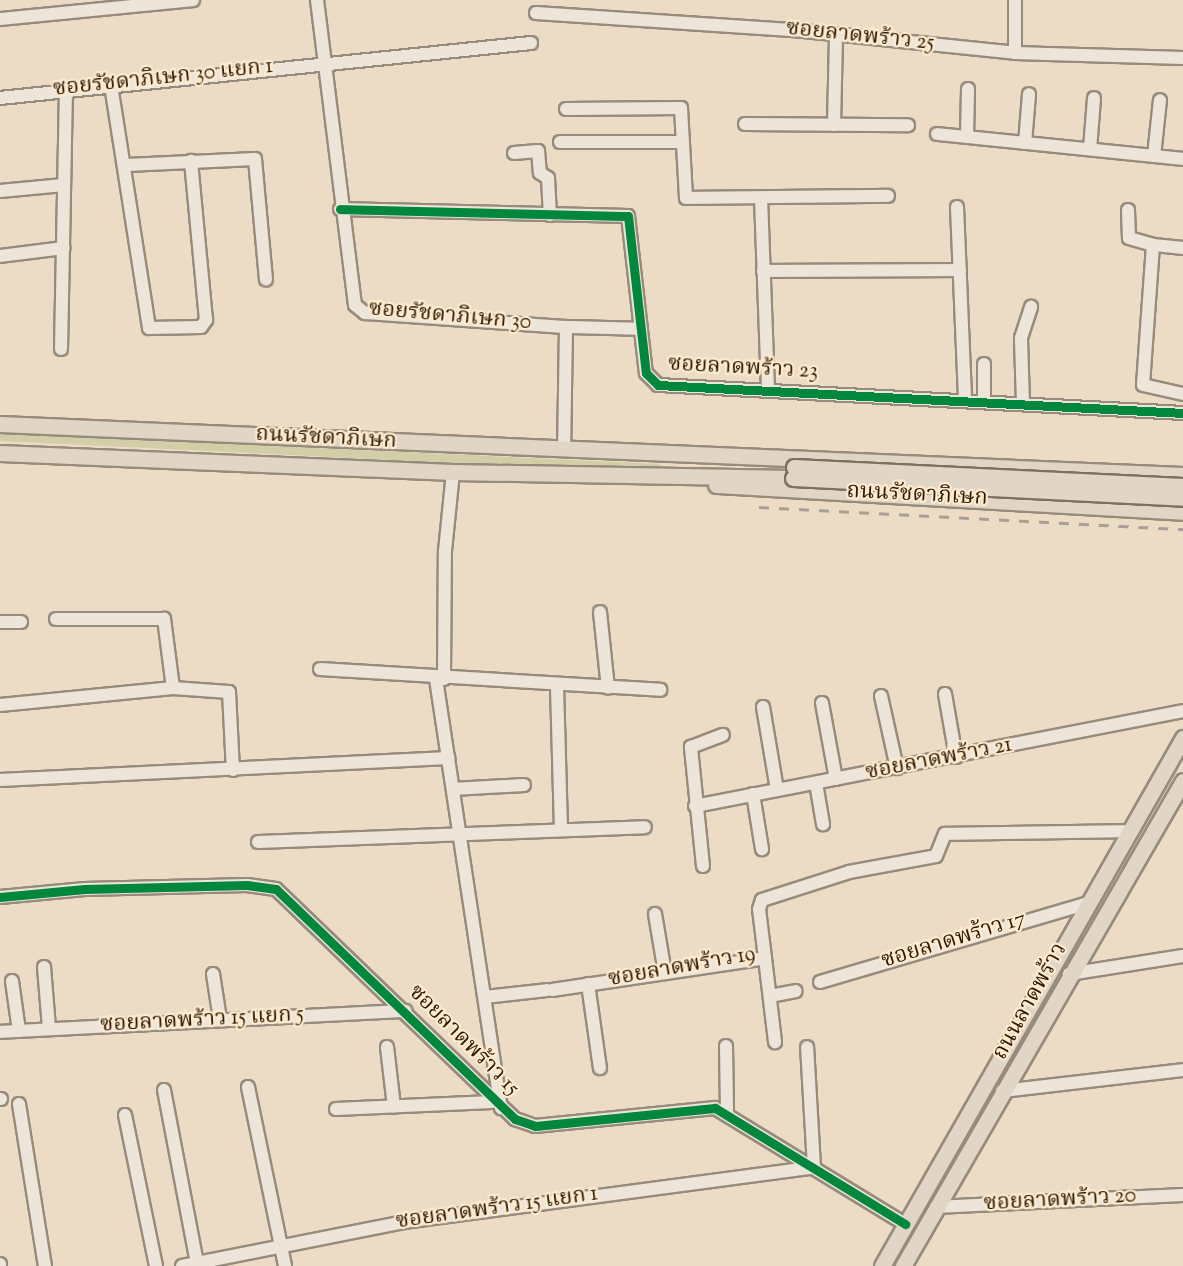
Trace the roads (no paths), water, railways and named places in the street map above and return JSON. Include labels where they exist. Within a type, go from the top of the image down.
[{"type":"main road","name":"ถนนรัชดาภิเษก","points":[[0,424],[651,454],[1183,475]]},
{"type":"main road","name":"ถนนรัชดาภิเษก","points":[[0,453],[650,478],[1183,512]]},
{"type":"main road","name":"ถนนรัชดาภิเษก","points":[[651,454],[793,472],[1183,498]]},
{"type":"main road","points":[[1025,468],[1039,483],[1038,497],[1028,502]]},
{"type":"main road","name":"ถนนรัชดาภิเษก","points":[[650,478],[793,472],[1183,486]]},
{"type":"main road","points":[[1106,507],[1124,500],[1124,481],[1113,472]]},
{"type":"main road","name":"ถนนลาดพร้าว","points":[[882,1266],[1183,738]]},
{"type":"main road","name":"ถนนลาดพร้าว","points":[[903,1266],[1069,974],[1176,804],[1183,781]]},
{"type":"main road","points":[[921,1196],[936,1207]]},
{"type":"main road","points":[[905,1224],[921,1234]]},
{"type":"street","points":[[0,19],[193,0]]},
{"type":"street","name":"ซอยรัชดาภิเษก 30","points":[[317,0],[340,209],[359,310],[566,327],[640,328]]},
{"type":"street","points":[[1015,0],[1015,53]]},
{"type":"street","name":"ซอยลาดพร้าว 25","points":[[536,13],[836,35],[1015,53],[1183,58]]},
{"type":"street","points":[[834,125],[836,35]]},
{"type":"street","name":"ซอยรัชดาภิเษก 30 แยก 1","points":[[0,98],[325,61],[531,44]]},
{"type":"street","points":[[111,85],[127,165],[145,326],[191,328],[207,320],[191,161]]},
{"type":"street","points":[[967,137],[968,89]]},
{"type":"street","points":[[61,349],[66,90]]},
{"type":"street","points":[[1025,143],[1029,94]]},
{"type":"street","points":[[1090,150],[1094,98]]},
{"type":"street","points":[[1154,156],[1160,100]]},
{"type":"street","points":[[566,109],[681,108],[686,198],[888,196]]},
{"type":"street","points":[[745,124],[908,125]]},
{"type":"street","points":[[937,134],[1183,159]]},
{"type":"street","points":[[560,142],[682,142]]},
{"type":"street","points":[[514,153],[538,151],[540,173],[548,178],[550,215]]},
{"type":"street","points":[[127,165],[255,159],[266,280]]},
{"type":"street","points":[[0,191],[64,185]]},
{"type":"street","points":[[762,198],[768,391]]},
{"type":"street","points":[[957,207],[965,400]]},
{"type":"street","name":"ซอยลาดพร้าว 23","points":[[340,209],[628,216],[646,374],[658,385],[1183,413]]},
{"type":"street","points":[[1128,210],[1129,238],[1153,245],[1183,248]]},
{"type":"street","points":[[1153,245],[1143,385],[1183,394]]},
{"type":"street","points":[[0,256],[63,249]]},
{"type":"street","points":[[763,271],[960,270]]},
{"type":"street","points":[[1023,403],[1021,339],[1030,307]]},
{"type":"street","points":[[564,450],[566,327]]},
{"type":"street","points":[[984,364],[984,401]]},
{"type":"street","points":[[336,1109],[497,1105],[485,997],[448,758],[440,679],[445,551],[453,472]]},
{"type":"street","points":[[600,612],[608,688]]},
{"type":"street","points":[[56,619],[164,619],[174,688]]},
{"type":"street","points":[[0,622],[21,622]]},
{"type":"street","points":[[320,669],[440,679],[660,690]]},
{"type":"street","points":[[557,686],[561,830]]},
{"type":"street","points":[[0,705],[174,688],[230,692],[233,770]]},
{"type":"street","points":[[945,694],[956,757]]},
{"type":"street","points":[[881,696],[897,768]]},
{"type":"street","points":[[822,703],[836,779]]},
{"type":"street","points":[[763,707],[777,790]]},
{"type":"street","name":"ซอยลาดพร้าว 21","points":[[695,806],[1183,711]]},
{"type":"street","points":[[703,866],[695,806],[691,747],[723,735]]},
{"type":"street","points":[[0,780],[448,758]]},
{"type":"street","points":[[816,783],[823,824]]},
{"type":"street","points":[[453,789],[524,785]]},
{"type":"street","points":[[753,794],[762,849]]},
{"type":"street","points":[[258,842],[645,827]]},
{"type":"street","name":"ซอยลาดพร้าว 19","points":[[485,997],[549,990],[765,958],[759,909],[762,900],[849,872],[936,856],[945,834],[1129,831]]},
{"type":"street","name":"ซอยลาดพร้าว 15","points":[[0,897],[85,889],[247,885],[276,889],[405,1011],[497,1105],[536,1126],[711,1107],[727,1112],[905,1224]]},
{"type":"street","name":"ซอยลาดพร้าว 17","points":[[820,982],[1088,903]]},
{"type":"street","points":[[655,914],[665,973]]},
{"type":"street","points":[[1069,974],[1183,956]]},
{"type":"street","points":[[765,958],[775,1042]]},
{"type":"street","points":[[44,967],[49,1028]]},
{"type":"street","points":[[213,974],[220,1019]]},
{"type":"street","points":[[12,981],[18,1031]]},
{"type":"street","points":[[588,984],[600,1068]]},
{"type":"street","points":[[770,996],[796,991]]},
{"type":"street","name":"ซอยลาดพร้าว 15 แยก 5","points":[[0,1032],[405,1011]]},
{"type":"street","points":[[726,1046],[727,1112]]},
{"type":"street","points":[[387,1047],[394,1107]]},
{"type":"street","points":[[807,1047],[814,1167]]},
{"type":"street","points":[[1002,1091],[1183,1070]]},
{"type":"street","points":[[248,1087],[285,1266]]},
{"type":"street","points":[[164,1090],[197,1263]]},
{"type":"street","points":[[19,1104],[45,1266]]},
{"type":"street","points":[[125,1115],[156,1266]]},
{"type":"street","name":"ซอยลาดพร้าว 15 แยก 1","points":[[182,1266],[404,1222],[814,1167]]},
{"type":"street","name":"ซอยลาดพร้าว 20","points":[[936,1207],[1183,1195]]},
{"type":"railway","points":[[759,507],[1183,529]]}]
